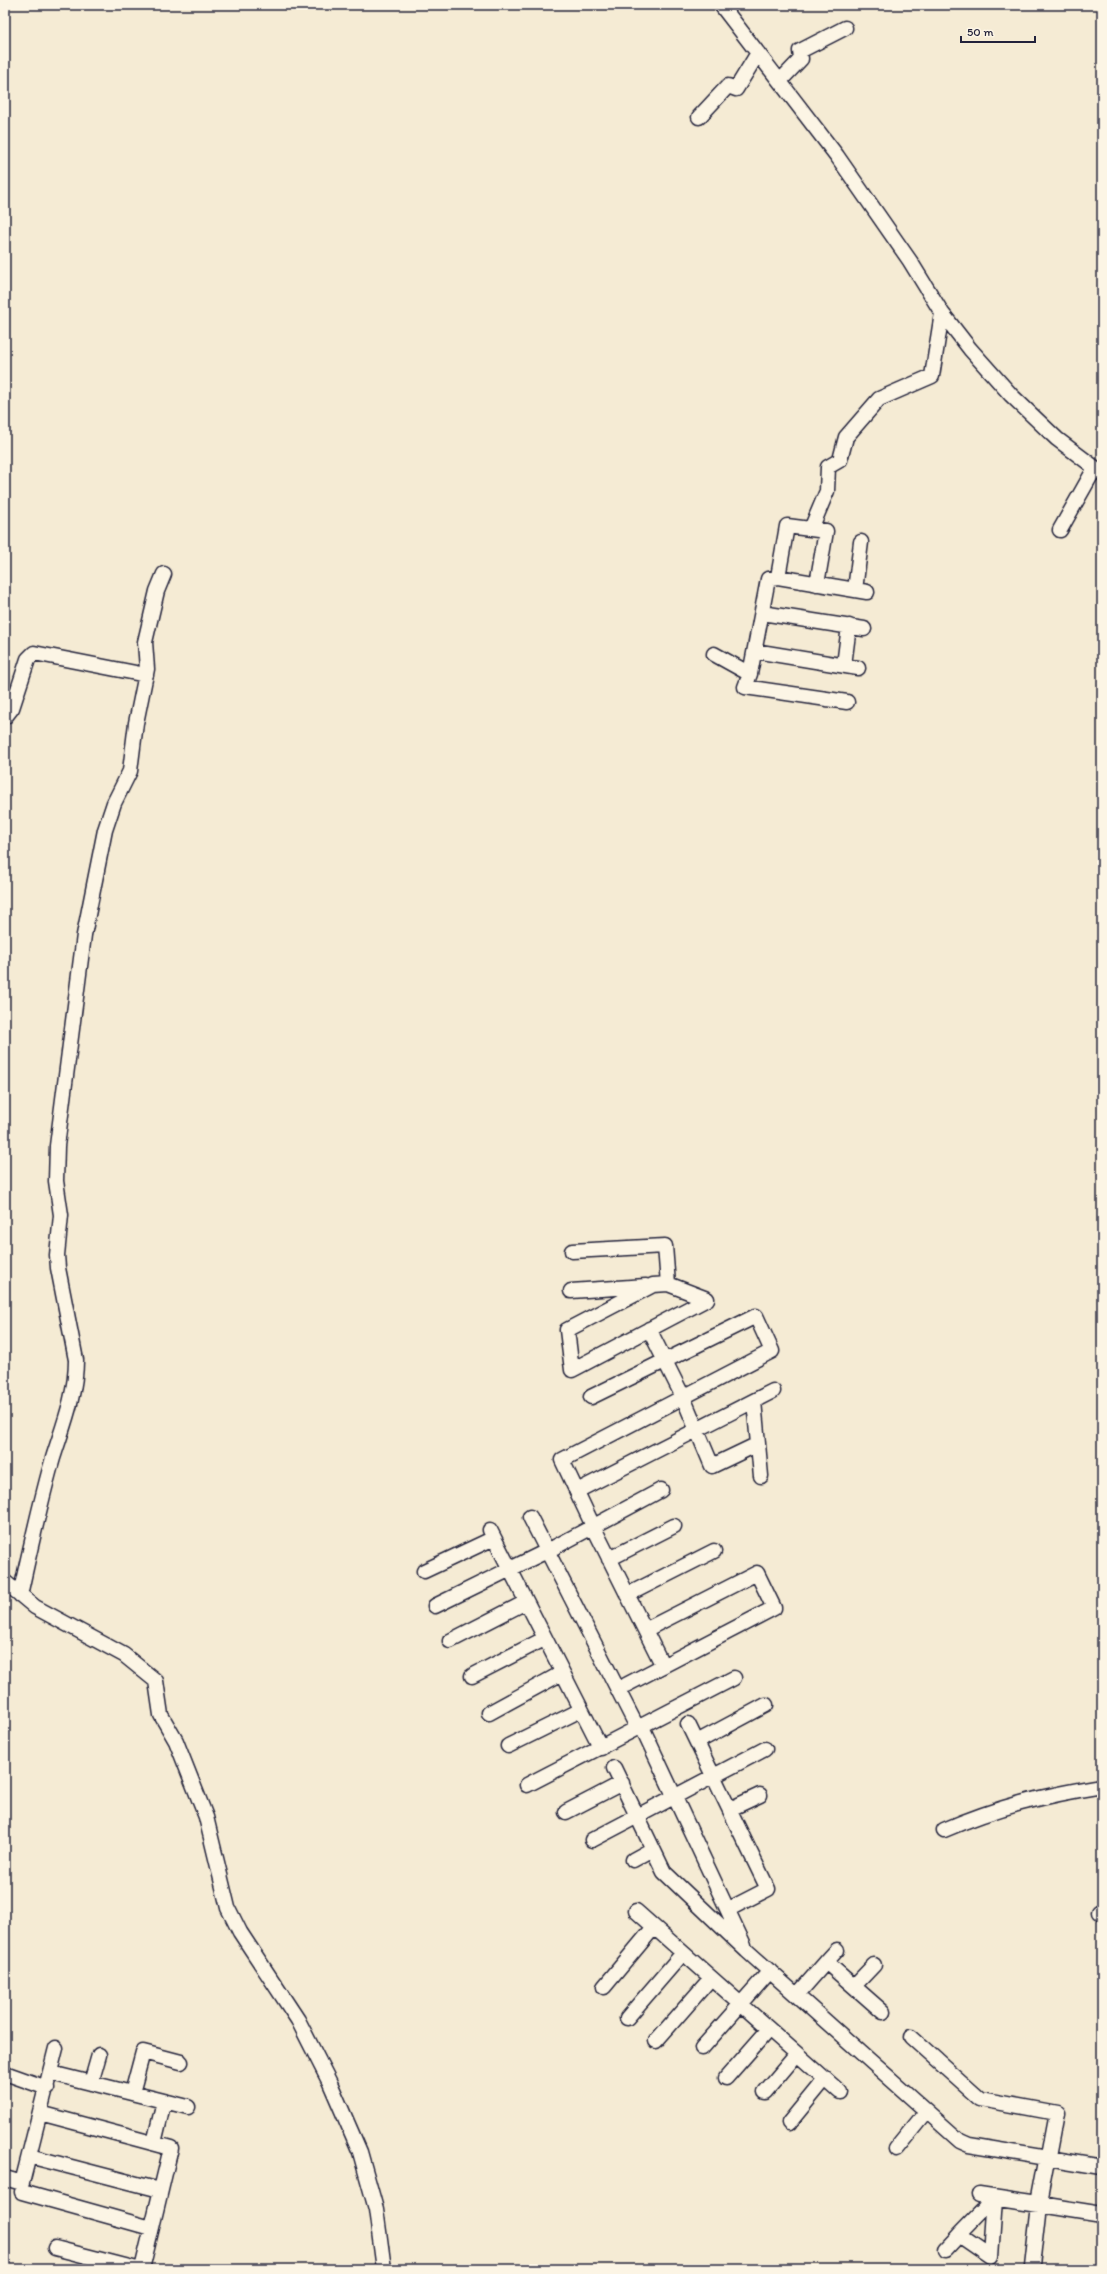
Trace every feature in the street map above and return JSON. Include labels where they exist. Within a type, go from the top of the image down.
[{"type":"street","points":[[721,5],[837,156],[910,261],[942,313],[1010,395],[1057,440],[1099,471],[1060,530]]},
{"type":"street","points":[[780,82],[801,59],[800,51],[845,28]]},
{"type":"street","points":[[699,117],[727,86],[736,89],[758,53]]},
{"type":"street","points":[[811,529],[826,491],[828,467],[840,460],[846,437],[879,399],[932,376],[942,313]]},
{"type":"street","points":[[778,577],[786,526],[826,531],[817,584]]},
{"type":"street","points":[[847,702],[745,687],[750,674],[768,579],[778,577],[861,591],[860,542]]},
{"type":"street","points":[[20,1596],[53,1459],[70,1405],[76,1375],[76,1360],[57,1255],[61,1215],[56,1181],[57,1146],[75,997],[84,935],[102,843],[114,803],[130,773],[146,675],[146,642],[157,591],[164,574]]},
{"type":"street","points":[[762,613],[864,629]]},
{"type":"street","points":[[844,666],[849,626]]},
{"type":"street","points":[[754,651],[858,668]]},
{"type":"street","points":[[5,717],[12,708],[28,659],[34,653],[146,675]]},
{"type":"street","points":[[714,654],[750,674]]},
{"type":"street","points":[[572,1251],[665,1246],[668,1284]]},
{"type":"street","points":[[571,1291],[653,1285],[668,1284],[707,1299],[572,1370],[566,1330],[653,1285]]},
{"type":"street","points":[[591,1397],[756,1316],[772,1351],[562,1460],[609,1559],[663,1666]]},
{"type":"street","points":[[649,1329],[665,1360],[712,1466],[758,1444]]},
{"type":"street","points":[[576,1491],[773,1391]]},
{"type":"street","points":[[754,1401],[761,1476]]},
{"type":"street","points":[[435,1606],[509,1570],[661,1490]]},
{"type":"street","points":[[530,1517],[551,1548],[626,1685],[642,1727]]},
{"type":"street","points":[[609,1559],[674,1526]]},
{"type":"street","points":[[424,1571],[492,1534],[600,1748]]},
{"type":"street","points":[[551,1548],[676,1796],[747,1951]]},
{"type":"street","points":[[627,1595],[714,1551]]},
{"type":"street","points":[[626,1685],[774,1608],[757,1572],[645,1630]]},
{"type":"street","points":[[5,1582],[20,1596],[62,1622],[124,1655],[156,1681],[161,1715],[176,1740],[206,1817],[228,1908],[240,1932],[298,2020],[330,2083],[360,2152],[376,2208],[384,2269]]},
{"type":"street","points":[[450,1641],[526,1602]]},
{"type":"street","points":[[472,1676],[544,1639]]},
{"type":"street","points":[[489,1713],[562,1673]]},
{"type":"street","points":[[527,1785],[642,1727],[734,1678]]},
{"type":"street","points":[[697,1742],[766,1705]]},
{"type":"street","points":[[508,1746],[580,1710]]},
{"type":"street","points":[[688,1724],[768,1889],[728,1909]]},
{"type":"street","points":[[592,1840],[766,1749]]},
{"type":"street","points":[[614,1768],[664,1872],[747,1951],[926,2112],[964,2144],[1102,2168]]},
{"type":"street","points":[[566,1812],[622,1783]]},
{"type":"street","points":[[944,1830],[971,1818],[1034,1798],[1102,1786]]},
{"type":"street","points":[[730,1810],[760,1795]]},
{"type":"street","points":[[633,1860],[653,1849]]},
{"type":"street","points":[[636,1911],[840,2092]]},
{"type":"street","points":[[604,1987],[654,1928]]},
{"type":"street","points":[[797,1995],[837,1950]]},
{"type":"street","points":[[627,2018],[683,1953]]},
{"type":"street","points":[[826,1962],[883,2012]]},
{"type":"street","points":[[854,1986],[874,1965]]},
{"type":"street","points":[[702,2048],[770,1971]]},
{"type":"street","points":[[656,2041],[711,1978]]},
{"type":"street","points":[[726,2078],[769,2029]]},
{"type":"street","points":[[911,2037],[980,2099],[1056,2113],[1039,2204],[1032,2266]]},
{"type":"street","points":[[5,2178],[22,2183],[51,2073],[56,2048]]},
{"type":"street","points":[[132,2093],[143,2052],[181,2062]]},
{"type":"street","points":[[765,2092],[797,2054]]},
{"type":"street","points":[[92,2083],[99,2055]]},
{"type":"street","points":[[5,2073],[47,2088]]},
{"type":"street","points":[[51,2073],[188,2107]]},
{"type":"street","points":[[790,2123],[825,2079]]},
{"type":"street","points":[[154,2143],[164,2101]]},
{"type":"street","points":[[896,2149],[926,2112]]},
{"type":"street","points":[[40,2113],[170,2148],[142,2269]]},
{"type":"street","points":[[29,2156],[160,2190]]},
{"type":"street","points":[[22,2192],[151,2228]]},
{"type":"street","points":[[979,2195],[1102,2214]]},
{"type":"street","points":[[959,2235],[990,2258],[995,2198]]},
{"type":"street","points":[[946,2249],[995,2198]]},
{"type":"street","points":[[55,2248],[137,2269]]}]
